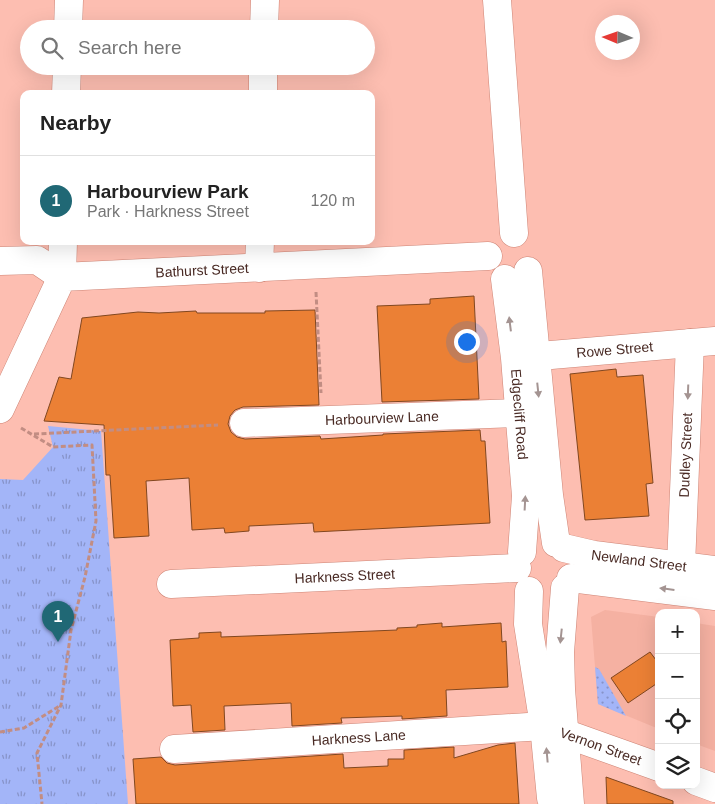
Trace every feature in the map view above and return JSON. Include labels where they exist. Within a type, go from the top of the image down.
[{"type":"street","points":[[68,20],[69,0]]},
{"type":"street","points":[[264,20],[265,0]]},
{"type":"street","points":[[497,0],[514,234]]},
{"type":"street","points":[[66,90],[67,75]]},
{"type":"street","points":[[263,90],[264,75]]},
{"type":"street","points":[[507,233],[526,240],[533,252],[532,266],[516,275],[493,272],[489,266],[488,256],[490,246],[494,240],[507,233]]},
{"type":"street","points":[[0,409],[62,277],[63,245]]},
{"type":"street","points":[[260,245],[260,268]]},
{"type":"street","name":"Bathurst Street","points":[[62,277],[488,256]]},
{"type":"street","points":[[0,261],[37,260],[62,277]]},
{"type":"street","name":"Edgecliff Road","points":[[516,275],[525,357],[549,495],[560,546]]},
{"type":"street","name":"Rowe Street","points":[[525,357],[702,342]]},
{"type":"street","name":"Dudley Street","points":[[681,566],[702,342]]},
{"type":"street","name":"Edgecliff Road","points":[[525,357],[518,413],[526,496],[523,571],[528,624],[570,804]]},
{"type":"street","name":"Harbourview Lane","points":[[244,423],[518,413]]},
{"type":"street","points":[[549,541],[560,546],[572,562],[568,583],[559,593],[544,596],[523,571],[534,543],[549,541]]},
{"type":"street","name":"Newland Street","points":[[560,546],[594,555],[715,570]]},
{"type":"street","name":"Harkness Street","points":[[171,584],[523,571]]},
{"type":"street","name":"Edgecliff Road","points":[[551,804],[554,729],[568,583]]},
{"type":"street","name":"Newland Street","points":[[568,583],[715,596]]},
{"type":"street","name":"Harkness Lane","points":[[174,750],[554,729]]},
{"type":"street","name":"Vernon Street","points":[[554,729],[655,766]]},
{"type":"street","points":[[700,782],[715,788]]},
{"type":"path","points":[[314,265],[322,421]]},
{"type":"path","points":[[42,804],[37,753],[61,705],[71,630],[85,577],[96,522],[92,445],[53,446],[34,434],[244,423]]},
{"type":"path","points":[[0,732],[24,728],[61,705]]},
{"type":"shaded area","points":[[605,610],[655,616],[655,727],[598,704],[591,617]]},
{"type":"shaded area","points":[[700,624],[715,626],[715,751],[700,745]]},
{"type":"green space","points":[[48,426],[101,431],[128,804],[0,804],[0,479],[23,480],[53,447]]},
{"type":"green space","points":[[595,667],[599,669],[626,716],[598,704]]},
{"type":"building","points":[[474,296],[479,399],[382,402],[377,306],[430,304],[430,299]]},
{"type":"building","points":[[315,310],[319,405],[243,407],[235,410],[230,416],[228,424],[231,432],[237,437],[245,439],[320,436],[321,439],[480,430],[481,441],[485,441],[490,523],[314,532],[313,523],[249,526],[249,531],[225,533],[224,528],[192,530],[189,478],[146,481],[149,536],[114,538],[110,475],[106,475],[104,425],[44,421],[59,377],[71,379],[82,318],[138,312],[265,313],[265,311]]},
{"type":"building","points":[[616,369],[617,377],[643,375],[653,483],[646,484],[649,516],[585,520],[570,374]]},
{"type":"building","points":[[442,623],[442,627],[501,623],[502,642],[506,641],[508,687],[446,690],[447,716],[402,719],[402,716],[341,718],[342,723],[292,726],[291,703],[224,706],[225,730],[193,732],[191,705],[173,706],[170,640],[199,638],[199,633],[221,632],[221,637],[276,635],[397,630],[397,628]]},
{"type":"building","points":[[650,652],[655,659],[655,685],[628,703],[611,678]]},
{"type":"building","points":[[515,743],[519,804],[136,804],[133,759],[161,757],[167,763],[175,765],[343,754],[344,768],[388,766],[388,759],[404,759],[404,750],[454,747],[454,758],[498,745]]},
{"type":"building","points":[[606,777],[673,801],[673,804],[607,804]]},
{"type":"place","name":"Harbourview Park","points":[[58,642]]}]
